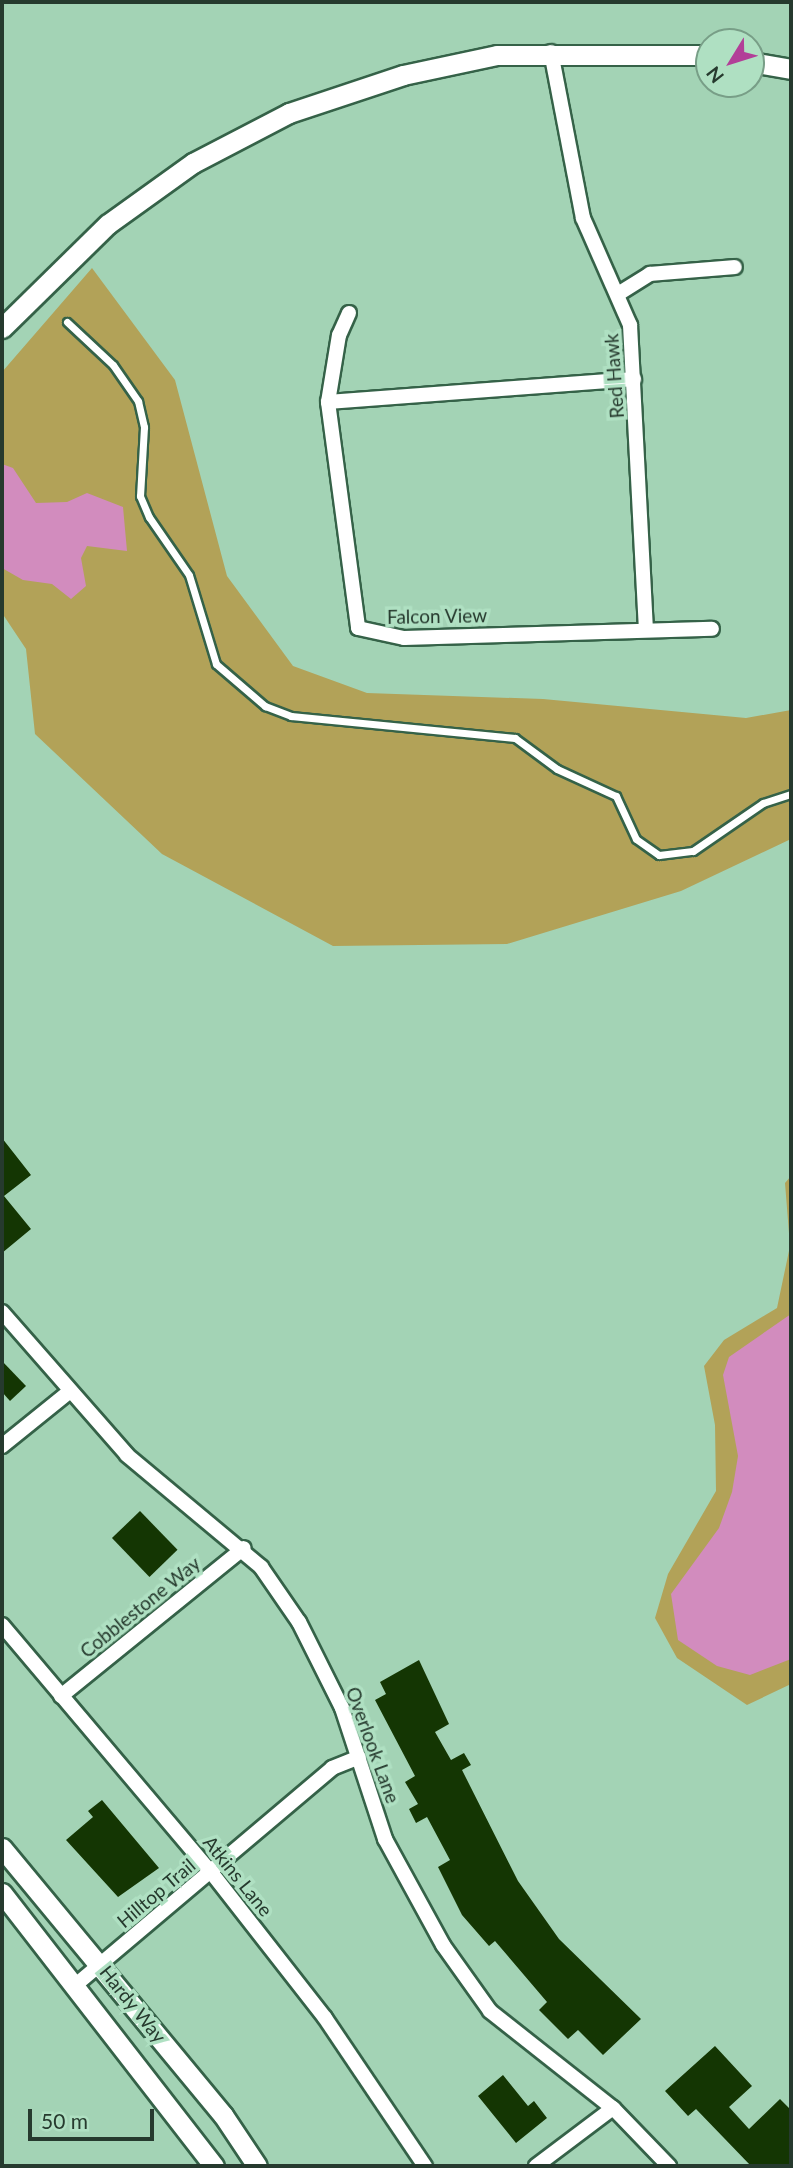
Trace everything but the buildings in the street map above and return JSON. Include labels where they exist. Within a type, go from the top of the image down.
[{"type":"street","points":[[2,328],[108,224],[193,163],[289,113],[402,75],[497,55],[551,52],[695,55]]},
{"type":"street","name":"Red Hawk","points":[[551,52],[583,218],[601,268],[618,294],[630,325],[646,629]]},
{"type":"street","points":[[765,64],[791,69]]},
{"type":"street","points":[[618,294],[650,274],[735,267]]},
{"type":"street","name":"Falcon View","points":[[349,313],[339,335],[328,402],[358,628],[404,638],[712,629]]},
{"type":"street","points":[[328,402],[634,379]]},
{"type":"street","name":"Overlook Lane","points":[[2,1312],[69,1392],[127,1455],[244,1548],[299,1622],[359,1758],[385,1839],[443,1945],[490,2011],[613,2108],[669,2166]]},
{"type":"street","points":[[2,1446],[69,1392]]},
{"type":"street","name":"Cobblestone Way","points":[[61,1696],[244,1548]]},
{"type":"street","name":"Atkins Lane","points":[[2,1625],[211,1872],[325,2018],[425,2166]]},
{"type":"street","name":"Hilltop Trail","points":[[78,1983],[332,1768],[359,1758]]},
{"type":"street","name":"Hardy Way","points":[[2,1847],[101,1964],[257,2166]]},
{"type":"street","name":"Hardy Way","points":[[2,1894],[78,1983],[214,2166]]},
{"type":"street","points":[[536,2166],[613,2108]]},
{"type":"lane","points":[[67,322],[113,365],[138,401],[144,427],[140,496],[149,517],[189,575],[216,664],[265,706],[291,716],[515,738],[556,769],[616,796],[636,839],[659,855],[693,851],[763,803],[791,794]]},
{"type":"shaded area","points":[[92,268],[175,380],[227,576],[293,666],[367,693],[543,699],[746,718],[791,710],[791,839],[681,891],[507,944],[333,946],[162,854],[35,734],[26,649],[2,613],[2,372]]},
{"type":"shaded area","points":[[2,464],[13,468],[36,503],[67,502],[87,493],[123,507],[127,551],[87,546],[81,558],[86,586],[71,599],[52,584],[23,580],[2,568]]},
{"type":"shaded area","points":[[791,1176],[791,1684],[747,1705],[677,1658],[655,1618],[668,1574],[716,1491],[715,1425],[704,1366],[724,1340],[777,1308],[790,1246],[785,1183]]},
{"type":"shaded area","points":[[791,1314],[791,1659],[750,1675],[717,1666],[678,1640],[671,1594],[719,1528],[732,1492],[738,1456],[723,1375],[729,1357]]}]
